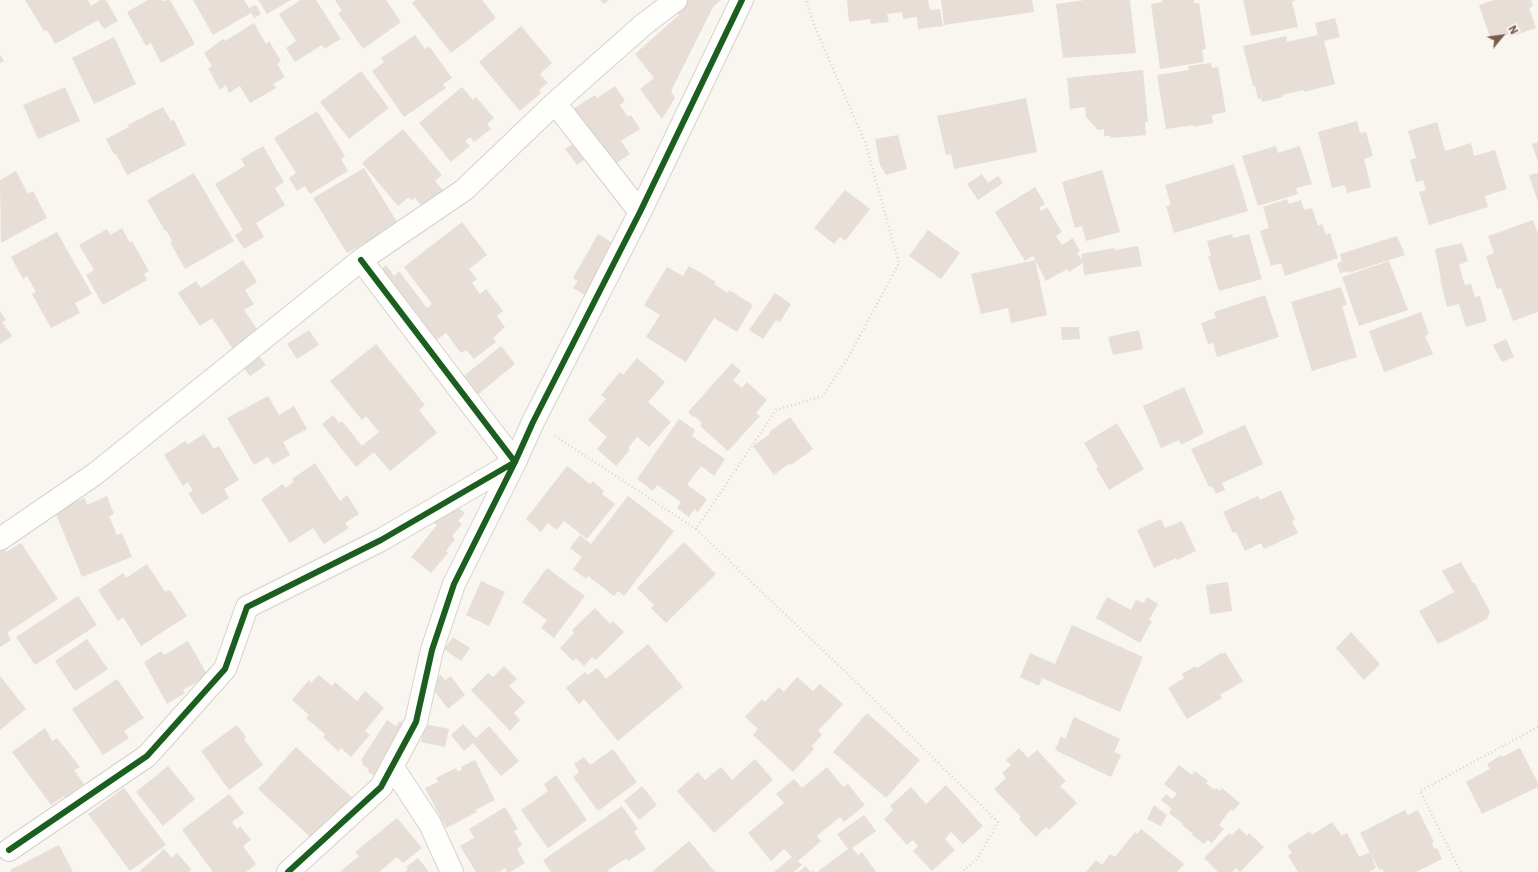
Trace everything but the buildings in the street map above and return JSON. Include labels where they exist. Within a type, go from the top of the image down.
[{"type":"street","points":[[0,538],[95,474],[361,260],[464,190],[555,102],[643,25],[676,0]]},
{"type":"street","points":[[288,872],[381,787],[416,722],[432,650],[454,584],[515,462],[533,422],[640,212],[742,0]]},
{"type":"street","points":[[555,102],[640,212]]},
{"type":"street","points":[[361,260],[515,462]]},
{"type":"street","points":[[9,850],[147,756],[225,669],[247,607],[381,540],[515,462]]},
{"type":"street","points":[[392,766],[430,824],[452,872]]},
{"type":"path","points":[[696,529],[776,410],[823,396],[848,356],[898,263],[865,142],[814,25],[806,0]]},
{"type":"path","points":[[533,422],[696,529],[856,682],[998,822],[978,858],[962,872]]},
{"type":"path","points":[[1461,872],[1420,791],[1538,728]]},
{"type":"cycle path","points":[[288,872],[381,787],[416,722],[432,650],[454,584],[515,462],[533,422],[640,212],[742,0]]},
{"type":"cycle path","points":[[9,850],[147,756],[225,669],[247,607],[381,540],[515,462],[361,260]]}]
